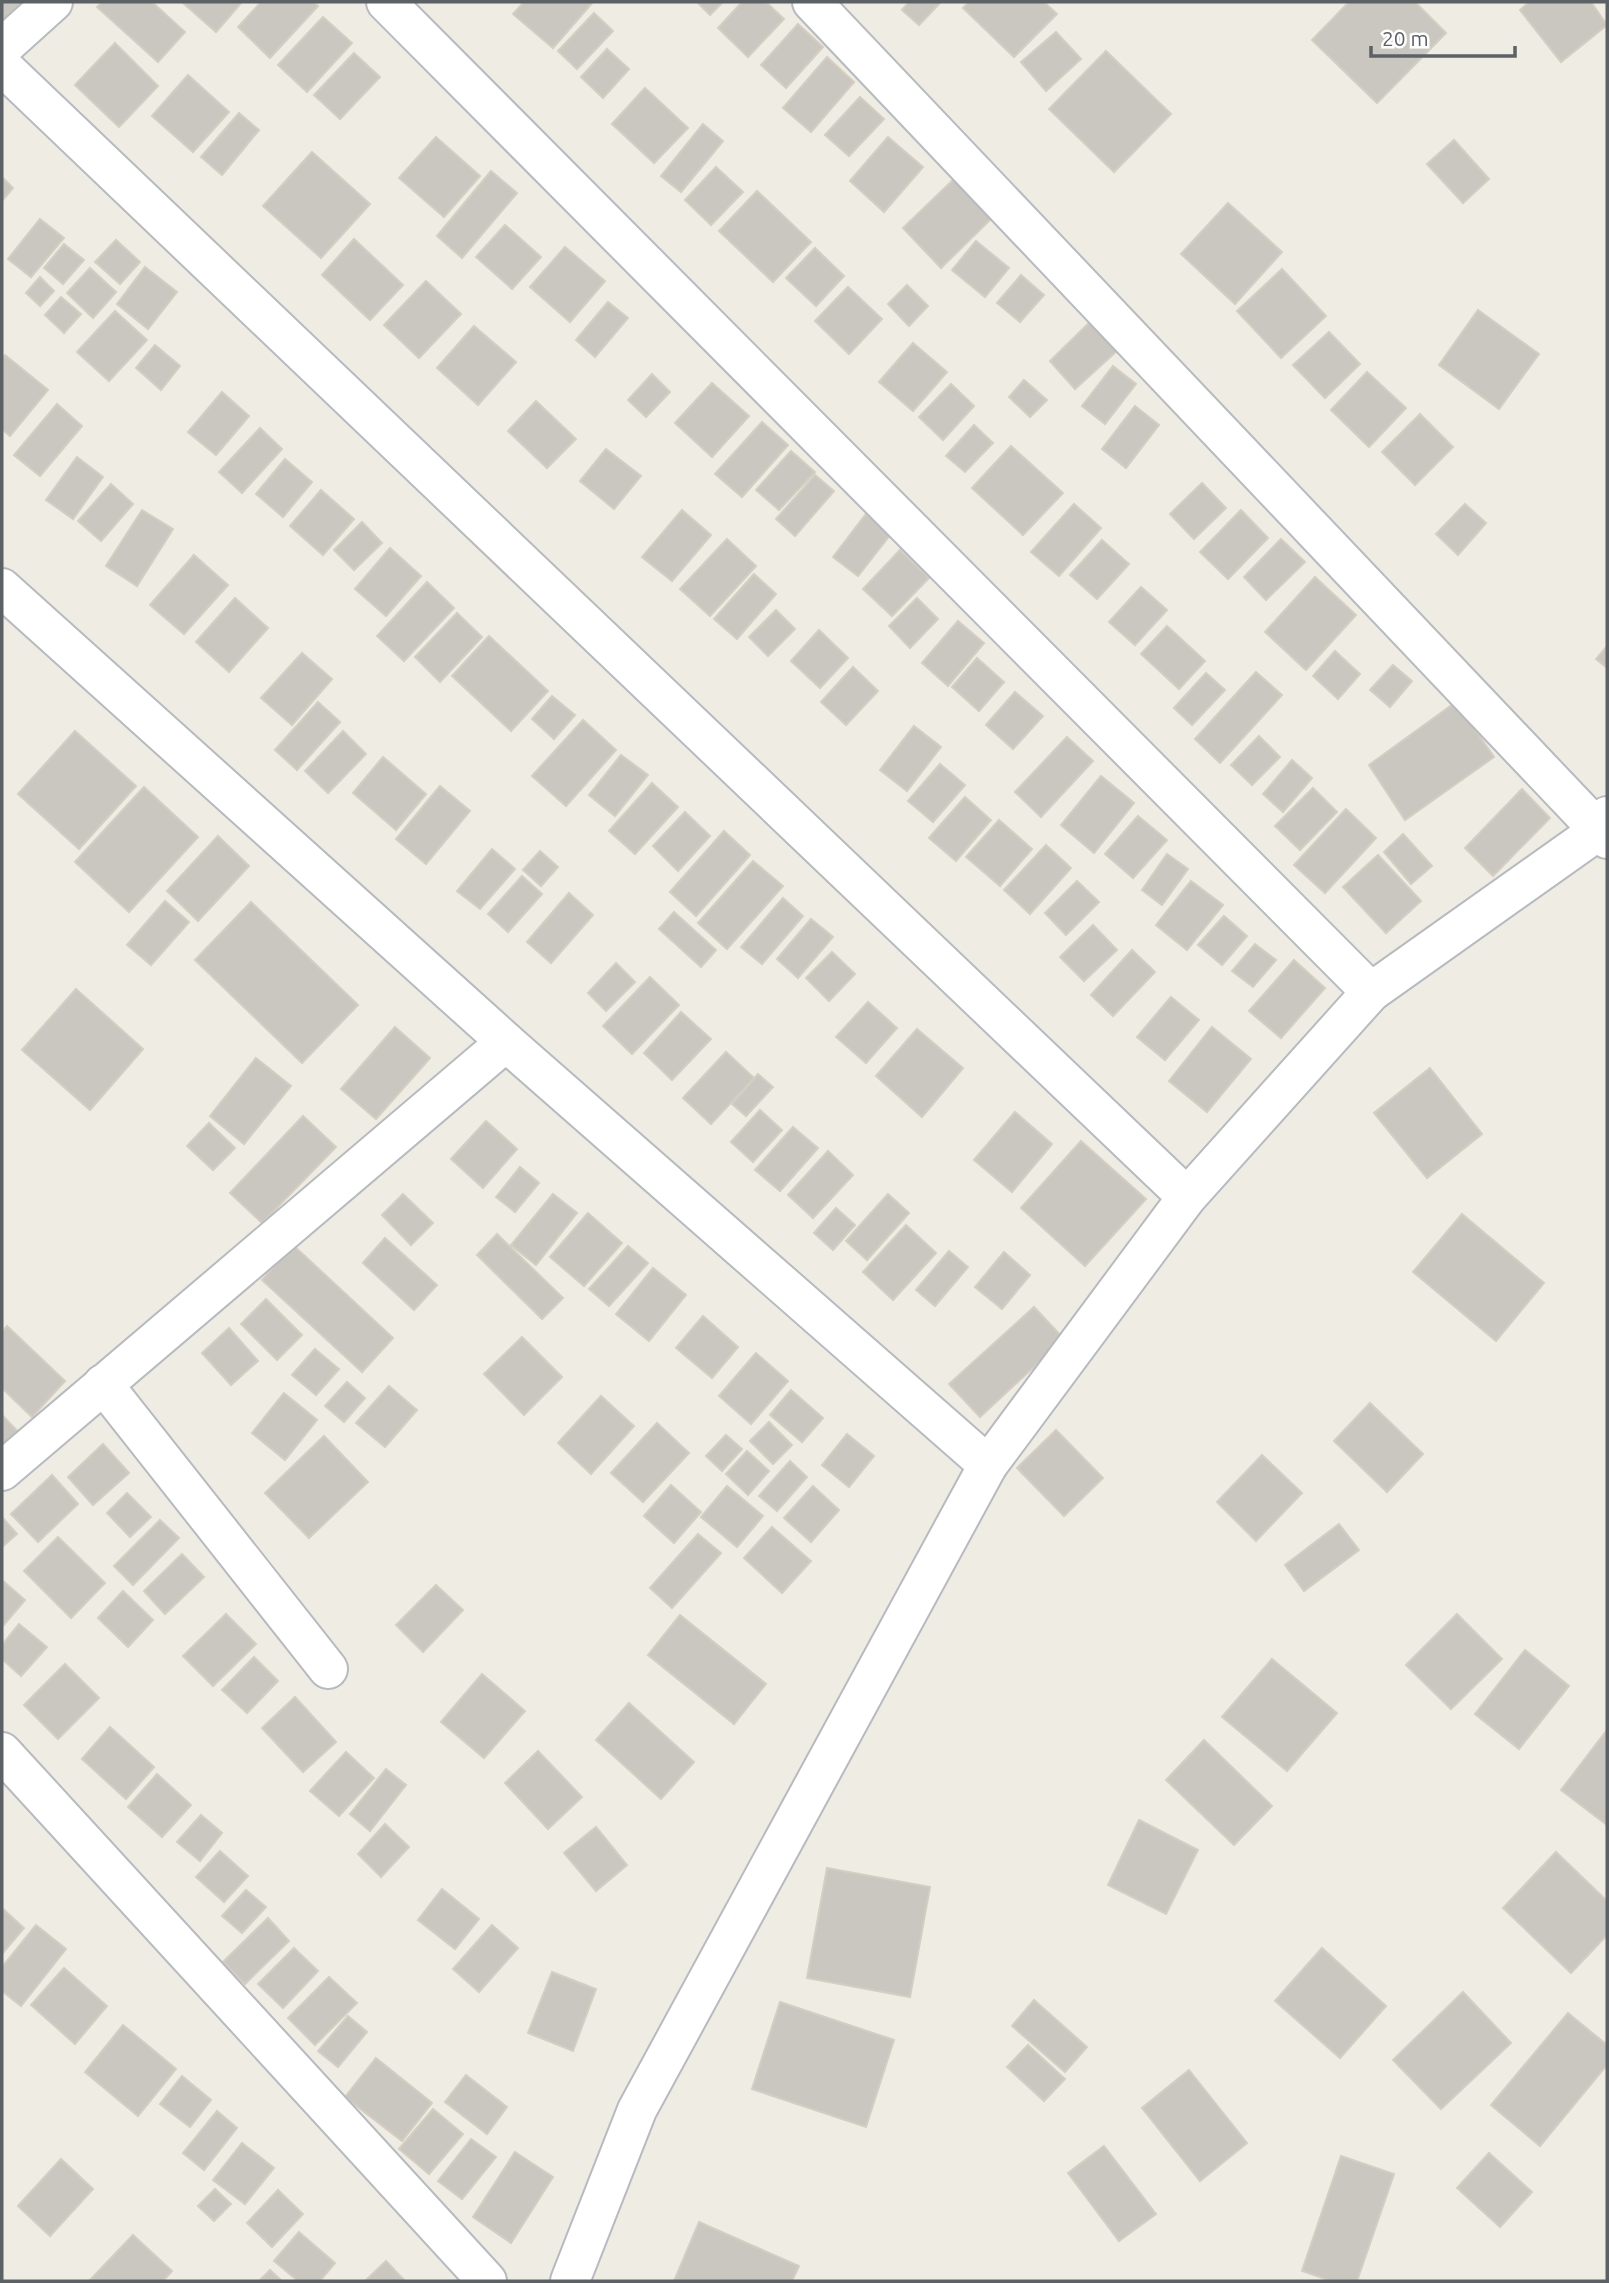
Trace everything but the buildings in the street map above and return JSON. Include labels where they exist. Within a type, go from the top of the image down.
[{"type":"street","points":[[2,48],[53,2]]},
{"type":"street","points":[[386,2],[1371,992]]},
{"type":"street","points":[[570,2281],[637,2110],[988,1465],[1187,1197],[1371,992],[1604,829],[811,2]]},
{"type":"street","points":[[2,65],[1187,1197]]},
{"type":"street","points":[[2,588],[506,1042],[988,1465]]},
{"type":"street","points":[[2,1471],[506,1042]]},
{"type":"street","points":[[103,1384],[328,1669]]},
{"type":"street","points":[[2,1752],[487,2281]]}]
